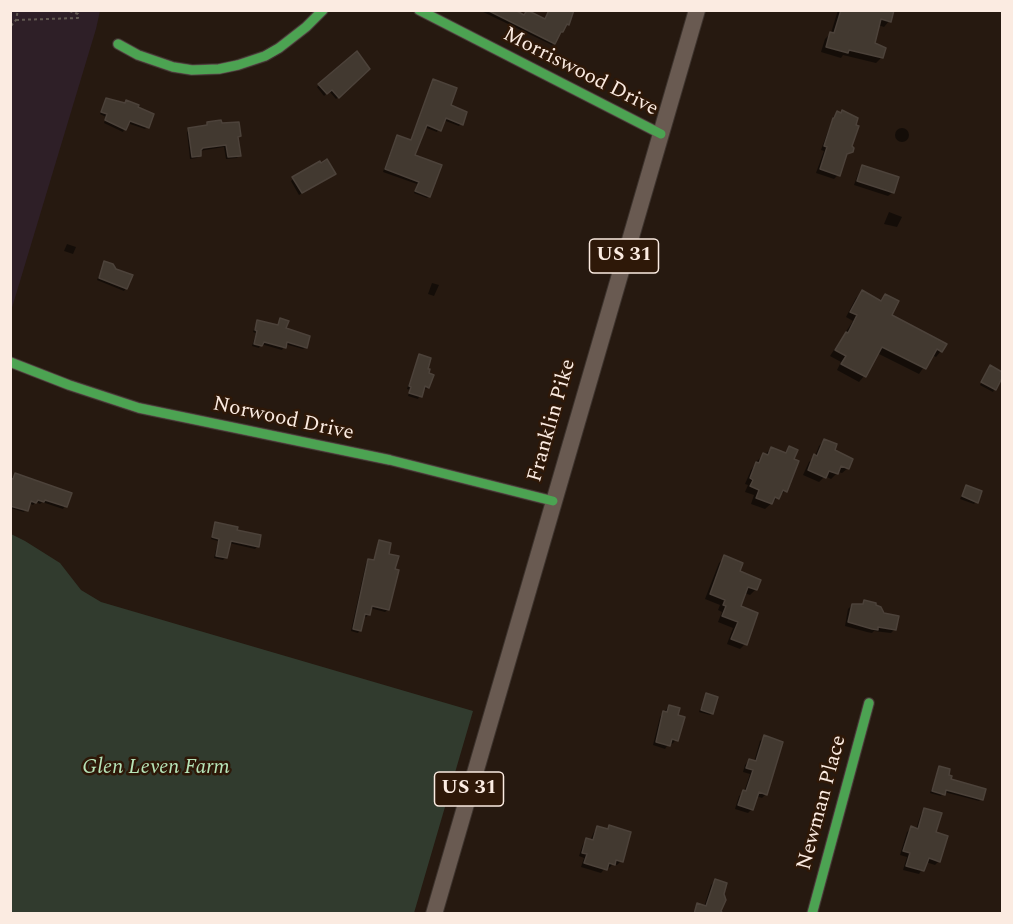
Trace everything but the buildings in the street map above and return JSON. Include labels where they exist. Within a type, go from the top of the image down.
[{"type":"main road","name":"Franklin Pike","points":[[434,914],[697,10]]},
{"type":"street","points":[[118,44],[138,55],[173,67],[192,70],[219,69],[238,65],[271,52],[299,33],[323,10]]},
{"type":"street","name":"Morriswood Drive","points":[[419,10],[661,134]]},
{"type":"street","name":"Norwood Drive","points":[[10,362],[69,385],[139,408],[390,460],[553,501]]},
{"type":"street","name":"Newman Place","points":[[812,914],[869,703]]},
{"type":"path","points":[[11,26],[16,20],[18,10]]},
{"type":"path","points":[[16,20],[78,18],[78,14],[68,10]]},
{"type":"shaded area","points":[[11,10],[100,11],[11,311]]},
{"type":"green space","name":"Glen Leven Farm","points":[[11,534],[60,563],[81,590],[101,602],[473,711],[414,913],[11,913]]},
{"type":"cycle path","points":[[118,44],[138,55],[173,67],[192,70],[219,69],[265,56],[306,27],[323,10]]},
{"type":"cycle path","points":[[419,10],[661,134]]},
{"type":"cycle path","points":[[10,362],[69,385],[139,408],[390,460],[553,501]]},
{"type":"cycle path","points":[[812,914],[869,703]]}]
